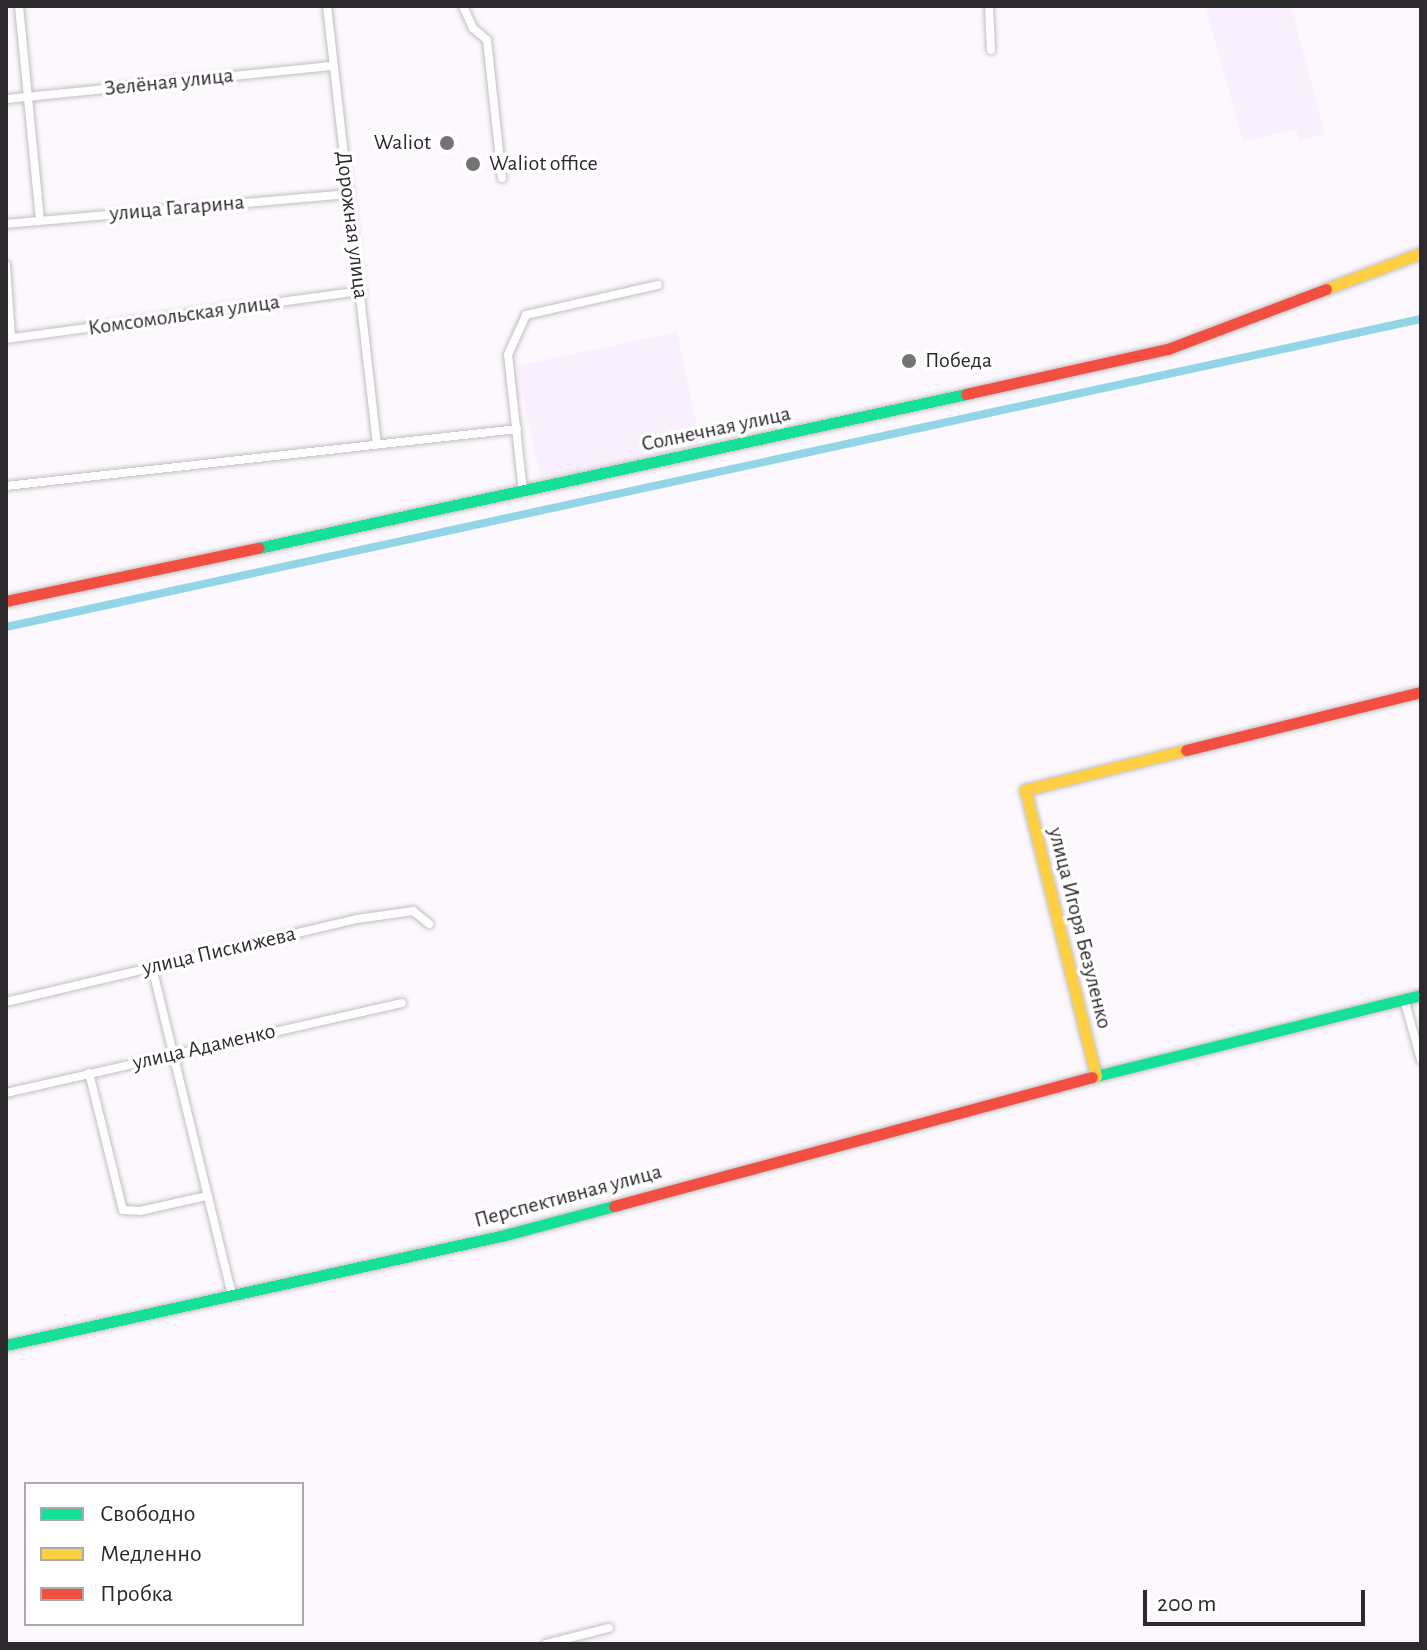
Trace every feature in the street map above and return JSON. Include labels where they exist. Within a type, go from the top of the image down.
[{"type":"street","points":[[19,6],[40,220]]},
{"type":"street","name":"Дорожная улица","points":[[327,6],[362,291],[377,444]]},
{"type":"street","points":[[463,6],[473,28],[487,40],[502,178]]},
{"type":"street","points":[[989,6],[991,50]]},
{"type":"street","name":"Зелёная улица","points":[[6,99],[332,66]]},
{"type":"street","name":"улица Гагарина","points":[[6,224],[348,194]]},
{"type":"street","name":"Солнечная улица","points":[[6,601],[523,492],[1168,349],[1421,253]]},
{"type":"street","points":[[6,265],[8,338]]},
{"type":"street","points":[[523,492],[508,355],[526,315],[658,285]]},
{"type":"street","name":"Комсомольская улица","points":[[8,338],[362,291]]},
{"type":"street","points":[[6,486],[517,429]]},
{"type":"street","name":"улица Игоря Безуленко","points":[[1096,1076],[1025,790],[1421,692]]},
{"type":"street","name":"улица Пискижева","points":[[6,1002],[302,931],[402,912],[418,912],[429,924]]},
{"type":"street","points":[[152,967],[232,1296]]},
{"type":"street","name":"Перспективная улица","points":[[6,1345],[505,1235],[1096,1076],[1304,1027],[1421,995]]},
{"type":"street","points":[[1404,999],[1421,1060]]},
{"type":"street","name":"улица Адаменко","points":[[6,1093],[402,1003]]},
{"type":"street","points":[[89,1073],[123,1210],[140,1211],[207,1196]]},
{"type":"street","points":[[546,1644],[609,1628]]},
{"type":"shaded area","points":[[1205,6],[1291,6],[1325,134],[1299,141],[1296,130],[1243,141]]},
{"type":"shaded area","points":[[677,332],[701,445],[541,480],[517,366]]},
{"type":"waterway","points":[[6,627],[1421,319]]},
{"type":"traffic: fast","points":[[258,548],[966,394]]},
{"type":"traffic: fast","points":[[1092,1077],[1421,995]]},
{"type":"traffic: fast","points":[[6,1345],[505,1235],[614,1206]]},
{"type":"traffic: slow","points":[[1326,289],[1421,253]]},
{"type":"traffic: slow","points":[[1096,1076],[1025,790],[1186,750]]},
{"type":"traffic: jam","points":[[966,394],[1168,349],[1326,289]]},
{"type":"traffic: jam","points":[[6,601],[258,548]]},
{"type":"traffic: jam","points":[[1186,750],[1421,692]]},
{"type":"traffic: jam","points":[[614,1206],[1092,1077]]},
{"type":"place","name":"Waliot","points":[[447,143]]},
{"type":"place","name":"Waliot office","points":[[473,164]]},
{"type":"place","name":"Победа","points":[[909,361]]}]
